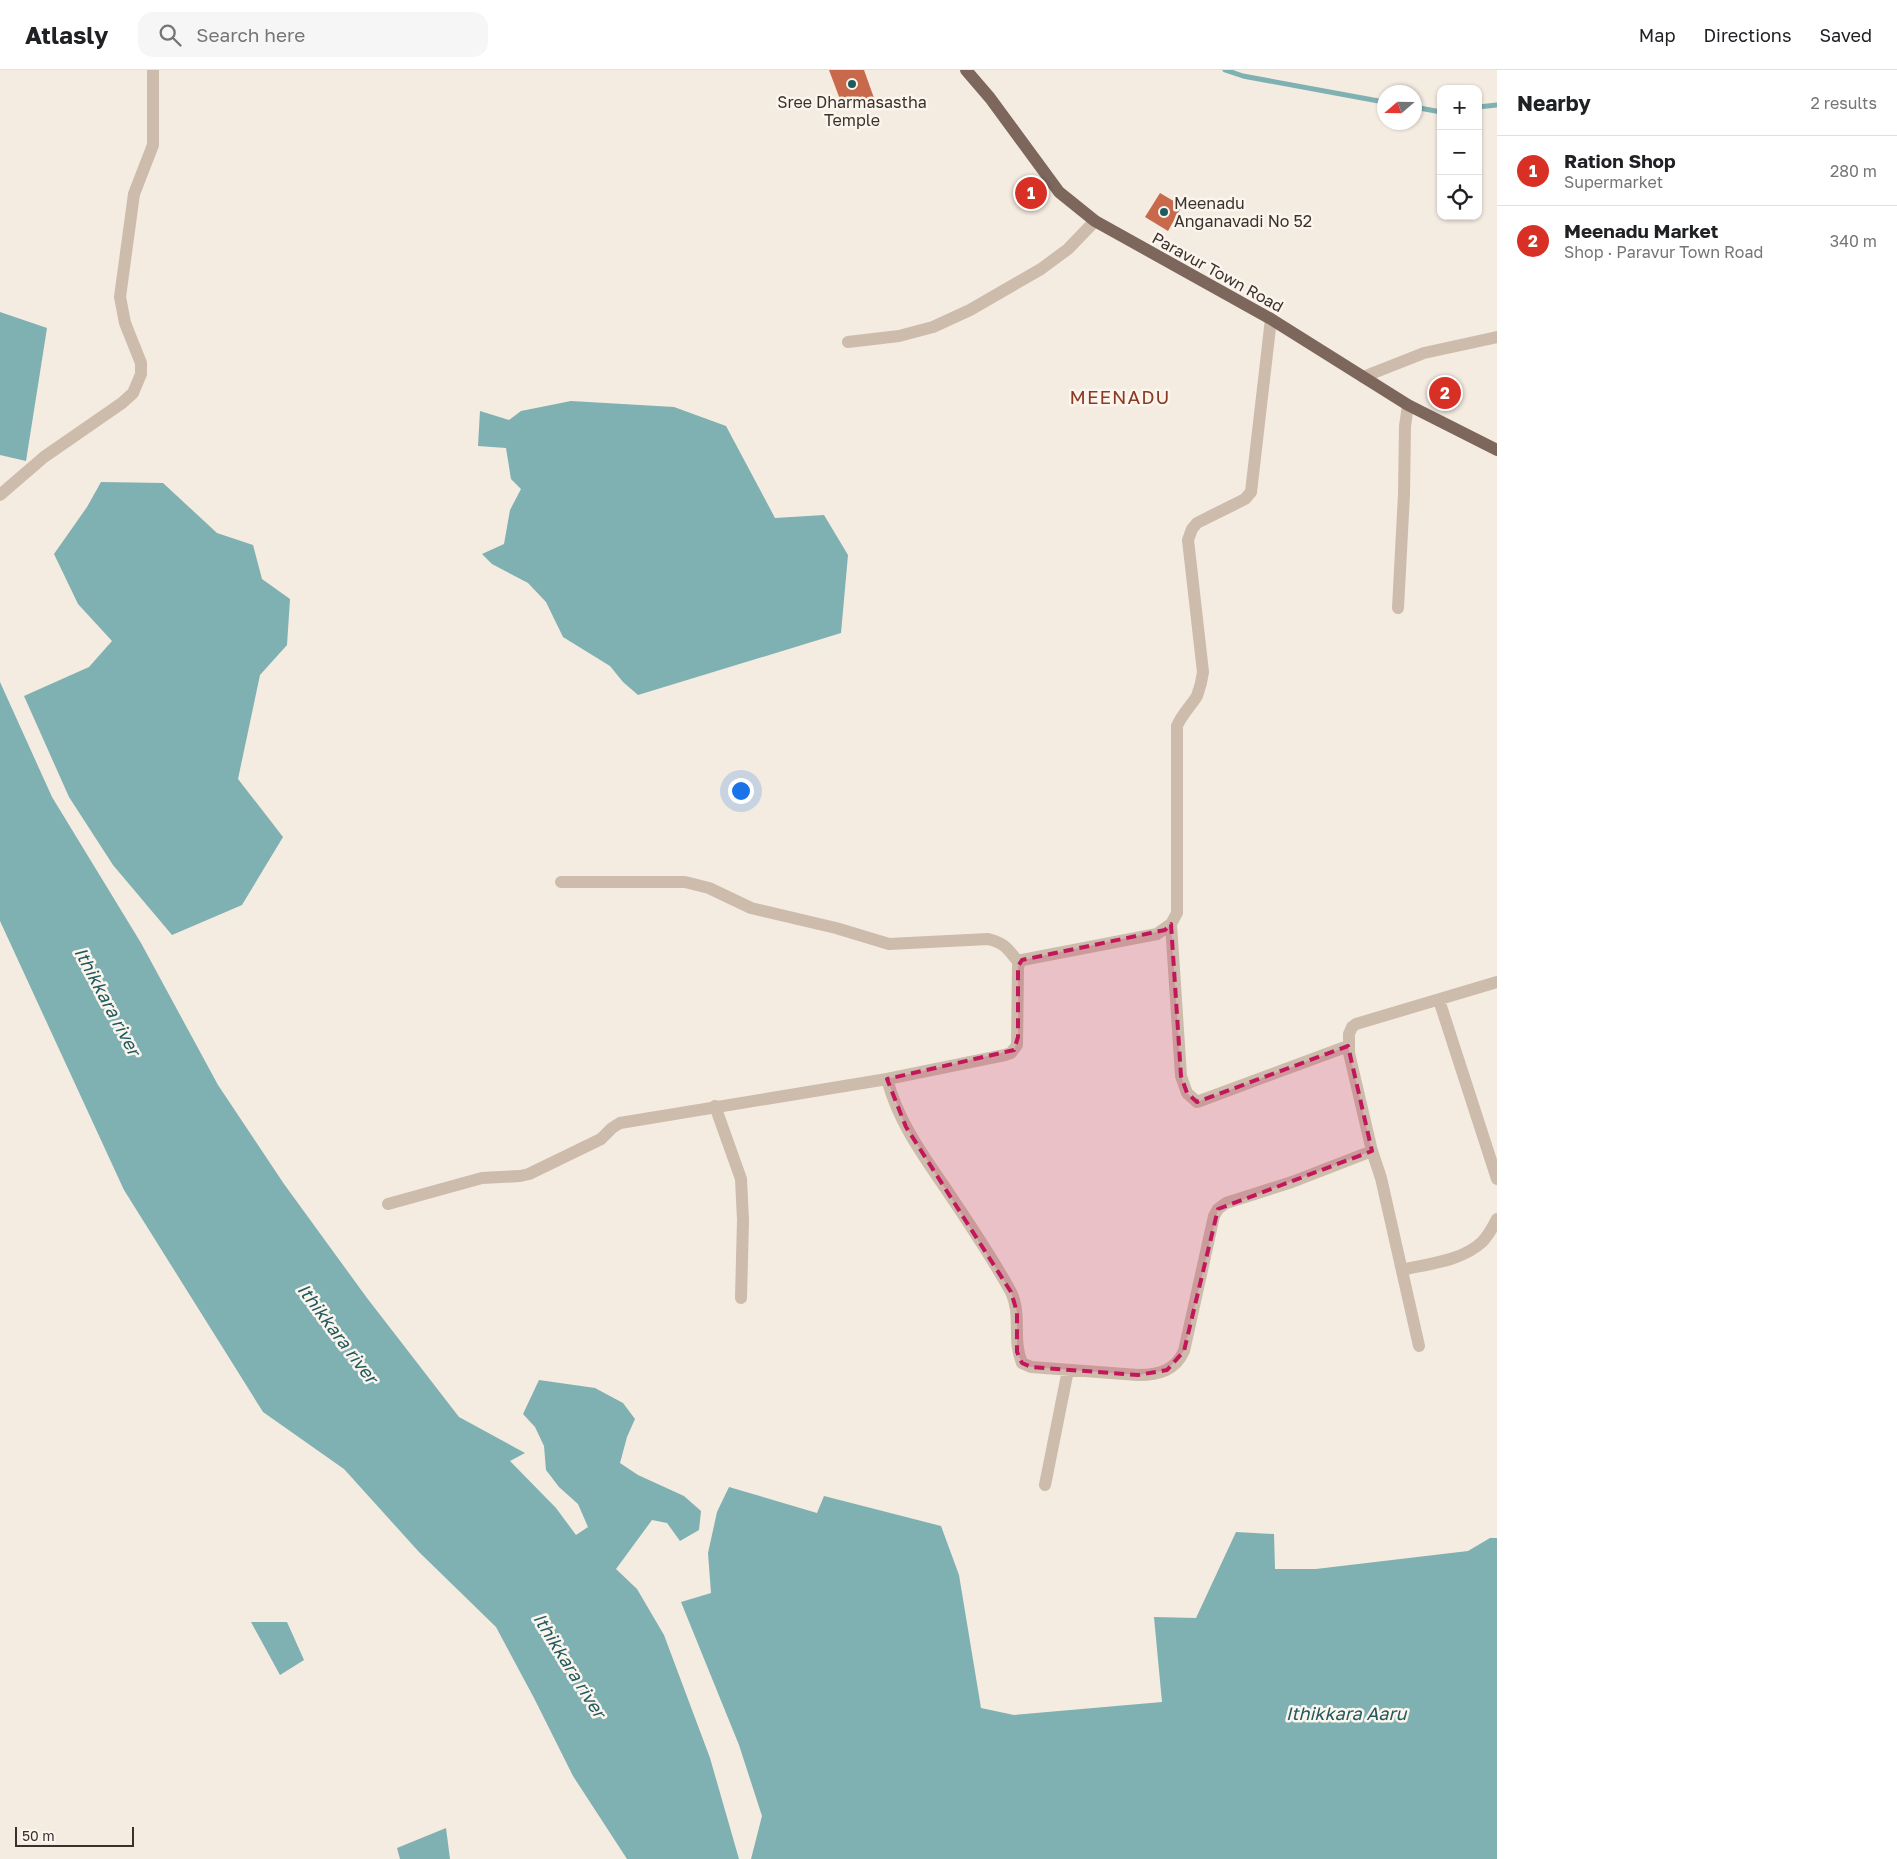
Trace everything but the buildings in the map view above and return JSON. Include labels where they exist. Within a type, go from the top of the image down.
[{"type":"main road","name":"Paravur Town Road","points":[[966,70],[990,98],[1059,192],[1095,221],[1270,319],[1408,406],[1497,450]]},
{"type":"street","points":[[0,495],[44,456],[122,402],[133,393],[138,383],[141,374],[141,363],[125,322],[120,297],[134,194],[153,145],[153,70]]},
{"type":"street","points":[[848,342],[899,336],[933,327],[970,310],[1040,269],[1068,249],[1095,221]]},
{"type":"street","points":[[1019,963],[1024,959],[1157,934],[1171,924],[1177,913],[1177,726],[1180,718],[1196,696],[1201,685],[1203,672],[1188,540],[1192,529],[1197,524],[1245,499],[1251,492],[1270,319]]},
{"type":"street","points":[[1363,377],[1424,352],[1497,337]]},
{"type":"street","points":[[1398,608],[1404,494],[1405,426],[1408,406]]},
{"type":"street","points":[[388,1204],[482,1178],[520,1176],[601,1139],[620,1123],[886,1079],[1000,1056],[1014,1050],[1017,1046],[1019,963],[1006,946],[994,941],[975,940],[902,944],[879,942],[836,928],[751,908],[709,888],[685,882],[561,882]]},
{"type":"street","points":[[1171,924],[1181,1076],[1187,1093],[1198,1102],[1348,1046]]},
{"type":"street","points":[[1419,1346],[1381,1178],[1372,1150],[1348,1046],[1349,1034],[1352,1027],[1356,1024],[1497,982]]},
{"type":"street","points":[[1439,1000],[1497,1179]]},
{"type":"street","points":[[886,1079],[890,1094],[906,1127],[1011,1292],[1017,1312],[1017,1352],[1022,1363],[1031,1367],[1156,1375],[1173,1366],[1180,1361],[1184,1351],[1214,1216],[1218,1209],[1226,1203],[1292,1182],[1372,1150]]},
{"type":"street","points":[[715,1106],[741,1179],[743,1220],[741,1298]]},
{"type":"street","points":[[1402,1270],[1459,1256],[1471,1250],[1482,1242],[1497,1219]]},
{"type":"street","points":[[1044,1485],[1068,1370]]},
{"type":"highlighted area","points":[[1171,924],[1181,1076],[1187,1093],[1197,1102],[1348,1046],[1372,1151],[1218,1209],[1184,1351],[1167,1370],[1138,1375],[1031,1367],[1022,1363],[1017,1352],[1017,1312],[1011,1292],[906,1127],[887,1079],[1014,1050],[1018,1037],[1018,966],[1022,960],[1165,930]]},
{"type":"water","points":[[0,312],[47,328],[26,461],[0,455]]},
{"type":"water","points":[[571,401],[674,407],[726,426],[775,518],[824,515],[848,555],[841,633],[638,695],[623,682],[610,666],[563,637],[546,602],[528,583],[492,564],[482,554],[504,544],[510,510],[521,489],[511,479],[506,448],[478,446],[480,411],[509,420],[521,411]]},
{"type":"water","points":[[101,482],[163,483],[217,533],[253,545],[262,579],[290,599],[287,645],[260,675],[238,779],[283,837],[242,905],[172,935],[113,865],[69,797],[24,696],[89,667],[112,641],[78,604],[54,554],[87,507]]},
{"type":"water","name":"Ithikkara river","points":[[0,682],[52,797],[141,943],[218,1085],[284,1184],[367,1298],[459,1417],[525,1453],[510,1461],[556,1508],[576,1535],[588,1527],[578,1504],[559,1487],[546,1470],[544,1446],[535,1427],[523,1414],[539,1380],[595,1388],[623,1403],[635,1419],[627,1437],[620,1463],[638,1475],[684,1496],[701,1511],[699,1530],[680,1541],[667,1523],[652,1520],[616,1569],[637,1589],[664,1635],[710,1758],[739,1859],[627,1859],[573,1776],[496,1627],[419,1552],[344,1469],[263,1412],[124,1190],[0,921]]},
{"type":"water","name":"Ithikkara Aaru","points":[[729,1487],[817,1513],[824,1496],[941,1526],[959,1575],[981,1708],[1014,1715],[1162,1702],[1154,1617],[1196,1618],[1236,1532],[1274,1534],[1275,1569],[1316,1569],[1468,1551],[1490,1538],[1497,1538],[1497,1859],[751,1859],[762,1816],[739,1745],[681,1602],[711,1593],[708,1553],[717,1512]]},
{"type":"water","points":[[251,1622],[287,1622],[304,1660],[280,1675]]},
{"type":"water","points":[[446,1828],[450,1859],[400,1859],[397,1848]]},
{"type":"waterway","points":[[1225,70],[1243,76],[1377,101]]},
{"type":"waterway","points":[[1482,107],[1497,105]]},
{"type":"waterway","points":[[1422,108],[1437,111]]},
{"type":"place","name":"Sree Dharmasastha Temple","points":[[852,84]]},
{"type":"place","name":"Ration Shop","points":[[1031,193]]},
{"type":"place","name":"Meenadu Anganavadi No 52","points":[[1164,212]]},
{"type":"place","name":"Meenadu Market","points":[[1445,393]]},
{"type":"district","name":"MEENADU","points":[[1120,396]]}]
